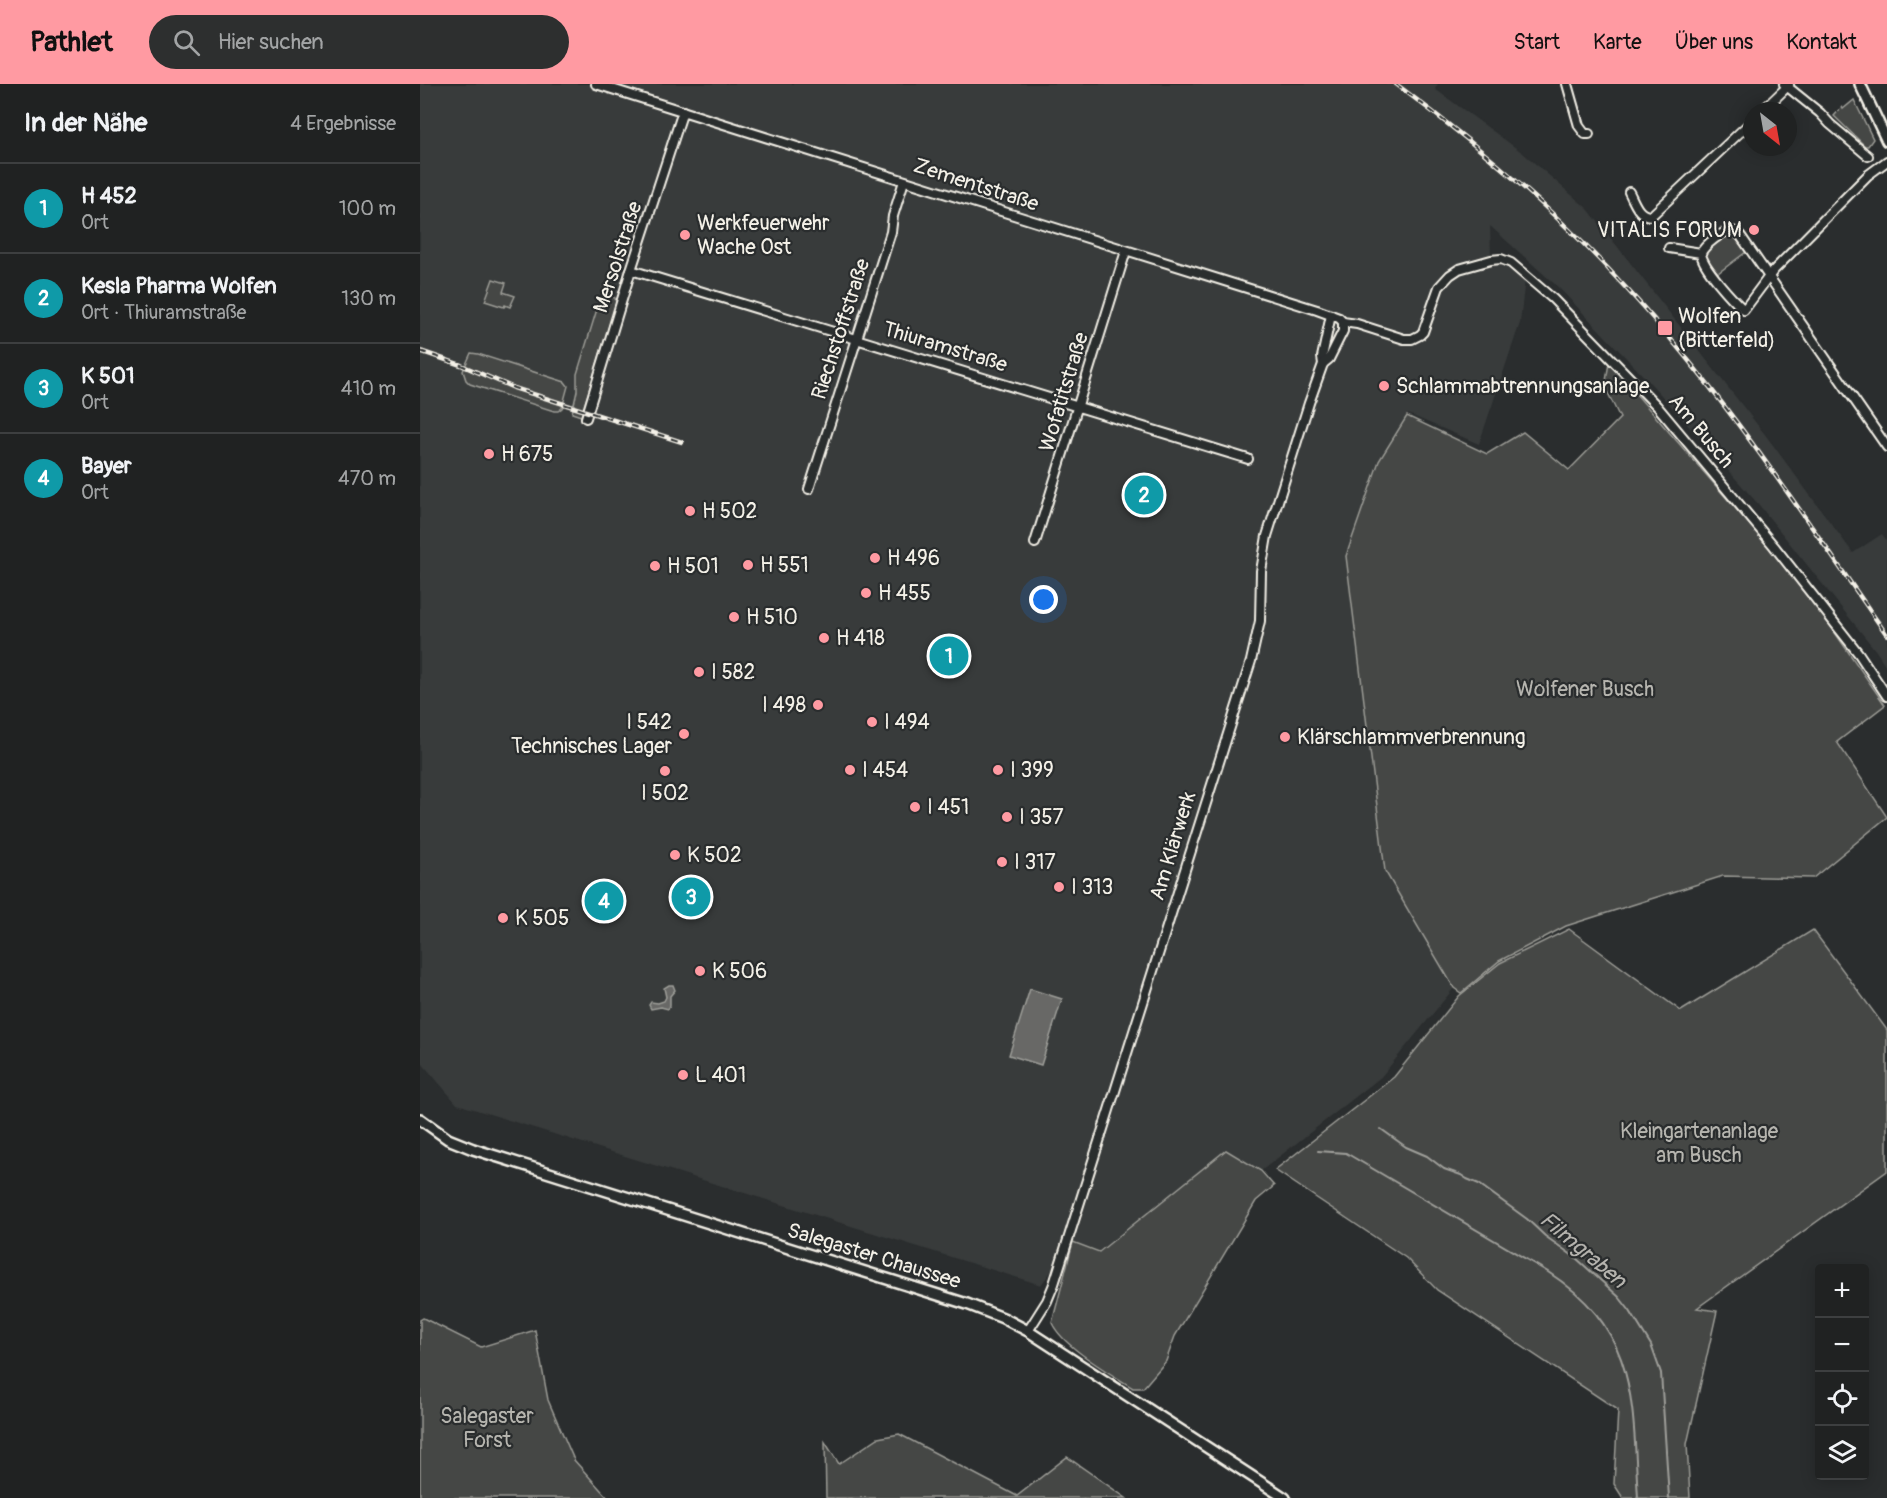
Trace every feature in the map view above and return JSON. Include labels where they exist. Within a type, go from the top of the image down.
[{"type":"main road","points":[[1860,84],[1887,141]]},
{"type":"main road","name":"Salegaster Chaussee","points":[[420,1119],[448,1139],[473,1149],[967,1304],[1003,1318],[1028,1331],[1285,1498]]},
{"type":"street","name":"Zementstraße","points":[[596,84],[1331,315],[1340,318],[1343,322]]},
{"type":"street","points":[[1566,84],[1579,126],[1585,134],[1589,134]]},
{"type":"street","points":[[1771,102],[1787,85],[1868,156]]},
{"type":"street","name":"Mersolstraße","points":[[587,417],[631,270],[683,111]]},
{"type":"street","points":[[1629,192],[1644,216],[1648,217],[1656,213],[1743,130]]},
{"type":"street","points":[[1887,161],[1868,175],[1768,277],[1744,310],[1702,260],[1701,253],[1704,247],[1725,232],[1736,232],[1740,235],[1768,277],[1887,447]]},
{"type":"street","name":"Riechstoffstraße","points":[[809,489],[891,232],[904,181]]},
{"type":"street","points":[[1669,248],[1701,253]]},
{"type":"street","name":"Wofatitstraße","points":[[1035,543],[1126,251]]},
{"type":"street","name":"Am Busch","points":[[1343,322],[1357,324],[1404,339],[1416,338],[1420,336],[1425,327],[1438,287],[1449,275],[1460,269],[1491,260],[1501,259],[1511,263],[1553,299],[1657,406],[1774,546],[1859,654],[1887,696]]},
{"type":"street","name":"Thiuramstraße","points":[[631,270],[1248,459]]},
{"type":"street","name":"Am Klärwerk","points":[[1323,364],[1322,357],[1331,315]]},
{"type":"street","name":"Am Klärwerk","points":[[1028,1331],[1047,1301],[1054,1284],[1251,661],[1260,621],[1261,572],[1265,545],[1309,403],[1323,364],[1329,358],[1343,331],[1343,322]]},
{"type":"shaded area","points":[[420,84],[1438,84],[1435,89],[1523,153],[1588,209],[1767,437],[1853,553],[1882,534],[1887,541],[1887,668],[1876,651],[1759,505],[1652,385],[1559,288],[1490,226],[1491,253],[1503,255],[1526,270],[1520,323],[1479,444],[1408,414],[1379,461],[1376,470],[1385,871],[1454,988],[1381,1077],[1261,1171],[1226,1150],[1098,1252],[1073,1242],[1041,1285],[457,1104],[420,1061]]},
{"type":"shaded area","points":[[673,985],[675,990],[670,996],[668,1009],[661,1007],[651,1009],[649,1005],[651,1002],[664,1001],[666,997],[664,988]]},
{"type":"shaded area","points":[[1030,989],[1062,999],[1041,1065],[1009,1055]]},
{"type":"green space","points":[[1854,100],[1873,139],[1868,146],[1865,146],[1834,116],[1842,107],[1843,109]]},
{"type":"green space","points":[[1728,235],[1735,237],[1746,252],[1718,273],[1706,258],[1707,251]]},
{"type":"green space","points":[[493,279],[506,283],[503,292],[515,296],[510,307],[485,301]]},
{"type":"green space","points":[[605,294],[615,298],[616,303],[581,416],[572,413],[577,391],[577,374],[601,296]]},
{"type":"green space","points":[[471,353],[565,382],[568,386],[562,408],[554,411],[470,384],[463,371]]},
{"type":"green space","name":"Wolfener Busch","points":[[1609,363],[1802,585],[1885,705],[1837,742],[1887,817],[1813,878],[1723,876],[1566,926],[1499,961],[1461,993],[1454,988],[1385,871],[1346,556],[1379,461],[1407,416],[1487,454],[1523,432],[1569,470],[1620,418],[1605,387]]},
{"type":"green space","name":"Kleingartenanlage am Busch","points":[[1569,929],[1681,1011],[1813,930],[1887,1030],[1887,1171],[1697,1308],[1717,1311],[1687,1444],[1690,1498],[1623,1498],[1614,1484],[1618,1410],[1437,1290],[1406,1258],[1275,1170],[1394,1077],[1459,996],[1500,963]]},
{"type":"green space","points":[[1226,1150],[1261,1171],[1274,1186],[1256,1201],[1175,1336],[1166,1361],[1143,1388],[1133,1388],[1076,1350],[1052,1323],[1073,1242],[1099,1252]]},
{"type":"green space","name":"Salegaster Forst","points":[[423,1318],[481,1347],[535,1330],[548,1400],[574,1460],[608,1498],[420,1498],[420,1320]]},
{"type":"green space","points":[[899,1434],[1017,1496],[1067,1457],[1126,1498],[826,1498],[825,1442],[839,1464],[878,1438]]},
{"type":"waterway","name":"Filmgraben","points":[[1381,1129],[1406,1147],[1427,1156],[1444,1169],[1479,1184],[1527,1219],[1545,1236],[1576,1258],[1619,1297],[1630,1311],[1651,1345],[1661,1373],[1669,1498]]},
{"type":"waterway","points":[[1318,1151],[1346,1153],[1548,1272],[1578,1295],[1600,1319],[1615,1344],[1625,1371],[1631,1400],[1638,1498]]},
{"type":"railway","points":[[1396,84],[1516,180],[1626,288],[1730,413],[1887,635]]},
{"type":"railway","points":[[420,351],[461,365],[514,388],[682,442]]},
{"type":"place","name":"VITALIS FORUM","points":[[1754,230]]},
{"type":"place","name":"Werkfeuerwehr Wache Ost","points":[[685,235]]},
{"type":"place","name":"Wolfen (Bitterfeld)","points":[[1665,328]]},
{"type":"place","name":"Schlammabtrennungsanlage","points":[[1384,386]]},
{"type":"place","name":"H 675","points":[[489,454]]},
{"type":"place","name":"Kesla Pharma Wolfen","points":[[1144,495]]},
{"type":"place","name":"H 502","points":[[690,511]]},
{"type":"place","name":"H 496","points":[[875,558]]},
{"type":"place","name":"H 551","points":[[748,565]]},
{"type":"place","name":"H 501","points":[[655,566]]},
{"type":"place","name":"H 455","points":[[866,593]]},
{"type":"place","name":"H 510","points":[[734,617]]},
{"type":"place","name":"H 418","points":[[824,638]]},
{"type":"place","name":"H 452","points":[[949,656]]},
{"type":"place","name":"I 582","points":[[699,672]]},
{"type":"place","name":"I 498","points":[[818,705]]},
{"type":"place","name":"I 494","points":[[872,722]]},
{"type":"place","name":"I 542 Technisches Lager","points":[[684,734]]},
{"type":"place","name":"Klärschlammverbrennung","points":[[1285,737]]},
{"type":"place","name":"I 454","points":[[850,770]]},
{"type":"place","name":"I 399","points":[[998,770]]},
{"type":"place","name":"I 502","points":[[665,771]]},
{"type":"place","name":"I 451","points":[[915,807]]},
{"type":"place","name":"I 357","points":[[1007,817]]},
{"type":"place","name":"K 502","points":[[675,855]]},
{"type":"place","name":"I 317","points":[[1002,862]]},
{"type":"place","name":"I 313","points":[[1059,887]]},
{"type":"place","name":"K 501","points":[[691,897]]},
{"type":"place","name":"Bayer","points":[[604,901]]},
{"type":"place","name":"K 505","points":[[503,918]]},
{"type":"place","name":"K 506","points":[[700,971]]},
{"type":"place","name":"L 401","points":[[683,1075]]}]
